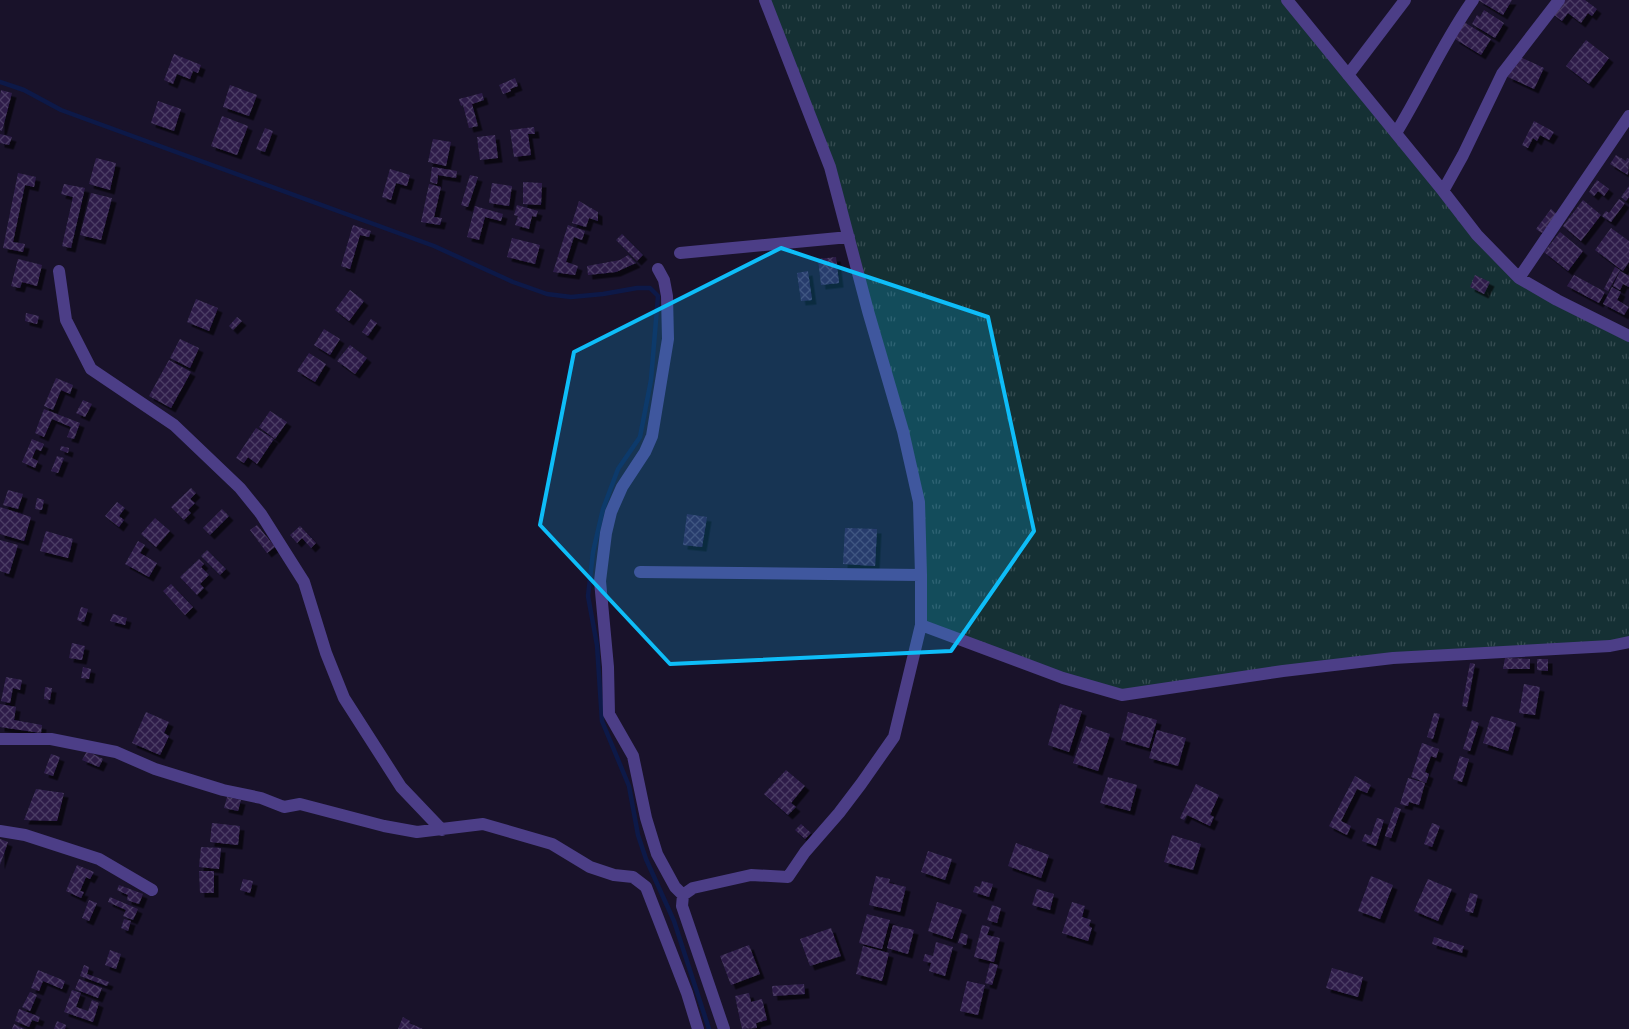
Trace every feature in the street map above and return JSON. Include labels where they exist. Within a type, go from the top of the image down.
[{"type":"street","points":[[724,1029],[682,906],[683,895],[693,888],[751,875],[788,877],[805,852],[850,799],[894,737],[921,625],[919,502],[903,431],[868,311],[830,167],[765,0]]},
{"type":"street","points":[[1287,0],[1444,191],[1477,235],[1519,278],[1557,300],[1629,336]]},
{"type":"street","points":[[1348,75],[1405,0]]},
{"type":"street","points":[[1396,133],[1454,27],[1473,0]]},
{"type":"street","points":[[1444,191],[1502,74],[1559,0]]},
{"type":"street","points":[[1519,278],[1629,116]]},
{"type":"street","points":[[680,252],[849,237]]},
{"type":"street","points":[[658,270],[664,280],[668,296],[668,339],[653,428],[645,452],[622,487],[611,512],[606,533],[600,580],[608,667],[609,714],[633,756],[646,818],[657,854],[675,887],[683,895]]},
{"type":"street","points":[[59,271],[66,320],[91,369],[174,425],[240,488],[261,514],[304,582],[326,653],[344,698],[401,787],[442,830]]},
{"type":"street","points":[[640,572],[921,575]]},
{"type":"street","points":[[921,625],[1063,678],[1122,695],[1283,671],[1393,658],[1610,646],[1629,642]]},
{"type":"street","points":[[0,739],[52,739],[116,752],[155,769],[223,790],[261,798],[284,807],[300,804],[384,826],[417,832],[483,824],[552,844],[590,867],[614,876],[633,877],[646,887],[684,985],[698,1029]]},
{"type":"street","points":[[0,831],[25,834],[99,859],[152,890]]},
{"type":"highlighted area","points":[[781,248],[988,317],[1034,531],[951,651],[670,664],[540,525],[574,352]]},
{"type":"green space","points":[[765,0],[1287,0],[1519,278],[1629,336],[1629,642],[1393,658],[1122,695],[921,625],[919,502],[849,237]]},
{"type":"building","points":[[1478,0],[1512,0],[1503,15]]},
{"type":"building","points":[[1564,0],[1585,0],[1597,9],[1592,16],[1588,13],[1581,23],[1568,13],[1562,21],[1553,14]]},
{"type":"building","points":[[1484,10],[1504,23],[1495,38],[1472,24],[1477,15],[1480,17]]},
{"type":"building","points":[[1464,22],[1491,39],[1481,55],[1455,39]]},
{"type":"building","points":[[1586,40],[1609,58],[1589,84],[1566,66]]},
{"type":"building","points":[[174,54],[201,65],[198,73],[193,71],[190,79],[177,74],[173,84],[164,80]]},
{"type":"building","points":[[1518,56],[1544,68],[1534,89],[1508,77]]},
{"type":"building","points":[[515,78],[518,86],[503,94],[499,85]]},
{"type":"building","points":[[230,85],[257,95],[249,116],[223,107]]},
{"type":"building","points":[[1,90],[12,93],[2,131],[0,130]]},
{"type":"building","points":[[482,93],[484,100],[472,104],[478,126],[469,128],[463,105],[461,106],[459,99]]},
{"type":"building","points":[[158,101],[181,109],[174,131],[151,123]]},
{"type":"building","points":[[222,116],[248,126],[237,155],[211,146]]},
{"type":"building","points":[[1534,121],[1554,132],[1549,140],[1540,135],[1537,141],[1533,138],[1528,148],[1522,145]]},
{"type":"building","points":[[534,127],[535,134],[528,134],[531,155],[514,157],[510,130]]},
{"type":"building","points":[[265,128],[273,131],[265,152],[256,149]]},
{"type":"building","points":[[0,134],[12,137],[9,145],[0,143]]},
{"type":"building","points":[[495,135],[498,158],[480,160],[477,137]]},
{"type":"building","points":[[433,139],[451,142],[446,166],[428,162]]},
{"type":"building","points":[[1616,155],[1626,161],[1627,158],[1629,159],[1628,175],[1610,164]]},
{"type":"building","points":[[96,158],[116,163],[110,190],[89,184]]},
{"type":"building","points":[[432,167],[457,171],[456,178],[438,175],[437,184],[430,182]]},
{"type":"building","points":[[390,169],[410,175],[407,186],[396,183],[391,200],[382,197]]},
{"type":"building","points":[[18,173],[36,177],[34,187],[25,185],[13,242],[25,244],[23,252],[3,248]]},
{"type":"building","points":[[470,175],[478,177],[468,207],[461,205]]},
{"type":"building","points":[[1597,180],[1609,189],[1604,196],[1598,191],[1594,196],[1589,192]]},
{"type":"building","points":[[523,182],[542,183],[541,205],[523,204]]},
{"type":"building","points":[[492,183],[512,186],[509,206],[489,203]]},
{"type":"building","points":[[64,184],[85,188],[71,248],[62,246],[73,197],[61,194]]},
{"type":"building","points":[[429,184],[441,187],[434,217],[442,218],[440,225],[421,222]]},
{"type":"building","points":[[1629,186],[1629,197],[1626,201],[1621,197]]},
{"type":"building","points":[[91,193],[112,198],[101,240],[80,235]]},
{"type":"building","points":[[1619,199],[1625,203],[1611,222],[1602,216],[1606,211],[1609,213]]},
{"type":"building","points":[[1583,200],[1601,215],[1581,241],[1563,226]]},
{"type":"building","points":[[579,201],[598,212],[598,221],[589,218],[586,227],[572,223]]},
{"type":"building","points":[[517,205],[538,211],[536,217],[532,216],[529,229],[515,225],[518,216],[514,215]]},
{"type":"building","points":[[475,206],[503,214],[501,221],[485,217],[479,240],[467,237]]},
{"type":"building","points":[[1551,209],[1557,214],[1542,233],[1536,229]]},
{"type":"building","points":[[353,225],[371,231],[369,237],[360,235],[350,269],[341,266]]},
{"type":"building","points":[[568,225],[585,231],[582,240],[574,237],[566,262],[578,266],[575,275],[553,272]]},
{"type":"building","points":[[1611,228],[1629,241],[1629,262],[1623,271],[1595,250]]},
{"type":"building","points":[[1560,232],[1583,251],[1568,271],[1544,252]]},
{"type":"building","points":[[622,234],[643,255],[637,261],[616,240]]},
{"type":"building","points":[[512,238],[540,245],[535,264],[507,257]]},
{"type":"building","points":[[628,255],[636,263],[616,272],[588,275],[587,266],[620,260]]},
{"type":"building","points":[[836,257],[839,283],[821,285],[818,259]]},
{"type":"building","points":[[18,259],[42,265],[37,286],[22,282],[20,288],[11,286]]},
{"type":"building","points":[[1615,267],[1620,270],[1608,291],[1604,289]]},
{"type":"building","points":[[808,271],[812,300],[801,301],[797,273]]},
{"type":"building","points":[[1620,271],[1629,276],[1629,287],[1623,284],[1620,290],[1613,286]]},
{"type":"building","points":[[1475,275],[1490,282],[1484,294],[1470,287]]},
{"type":"building","points":[[1574,275],[1605,292],[1599,303],[1567,286]]},
{"type":"building","points":[[1612,287],[1621,292],[1617,300],[1629,307],[1624,315],[1603,304]]},
{"type":"building","points":[[350,290],[364,301],[349,321],[335,310]]},
{"type":"building","points":[[196,299],[218,308],[209,331],[187,322]]},
{"type":"building","points":[[26,313],[39,316],[37,324],[25,321]]},
{"type":"building","points":[[237,317],[242,321],[233,330],[229,326]]},
{"type":"building","points":[[371,319],[377,323],[368,336],[362,332]]},
{"type":"building","points":[[324,329],[340,339],[330,355],[314,345]]},
{"type":"building","points":[[180,339],[199,348],[190,368],[170,358]]},
{"type":"building","points":[[350,345],[367,358],[355,374],[337,361]]},
{"type":"building","points":[[309,353],[326,364],[315,382],[297,371]]},
{"type":"building","points":[[169,360],[191,372],[171,408],[149,396]]},
{"type":"building","points":[[56,378],[73,385],[70,394],[61,390],[53,410],[44,406]]},
{"type":"building","points":[[83,400],[92,404],[85,417],[76,413]]},
{"type":"building","points":[[44,409],[80,423],[74,439],[67,437],[71,427],[52,419],[44,437],[35,433]]},
{"type":"building","points":[[270,411],[287,422],[275,439],[259,427]]},
{"type":"building","points":[[256,428],[274,439],[257,464],[248,457],[244,463],[236,458]]},
{"type":"building","points":[[32,439],[44,444],[41,451],[36,449],[32,458],[38,461],[35,468],[22,462]]},
{"type":"building","points":[[61,446],[69,448],[68,453],[60,450]]},
{"type":"building","points":[[57,456],[64,458],[58,473],[51,471]]},
{"type":"building","points":[[191,488],[196,493],[190,499],[195,503],[188,510],[191,513],[184,520],[171,507]]},
{"type":"building","points":[[8,490],[23,494],[18,509],[3,505]]},
{"type":"building","points":[[37,498],[44,500],[42,510],[35,509]]},
{"type":"building","points":[[117,502],[125,508],[119,516],[124,520],[119,527],[105,516]]},
{"type":"building","points":[[0,507],[31,517],[24,541],[0,534]]},
{"type":"building","points":[[222,509],[229,516],[210,535],[203,528]]},
{"type":"building","points":[[687,514],[707,517],[702,547],[683,545]]},
{"type":"building","points":[[155,518],[170,531],[156,547],[141,534]]},
{"type":"building","points":[[257,525],[275,547],[267,553],[250,530]]},
{"type":"building","points":[[300,526],[316,543],[311,548],[302,538],[297,543],[290,535]]},
{"type":"building","points":[[845,528],[877,529],[875,566],[843,564]]},
{"type":"building","points":[[46,531],[73,539],[68,558],[40,551]]},
{"type":"building","points":[[0,540],[18,545],[9,574],[0,571]]},
{"type":"building","points":[[138,541],[145,545],[140,553],[157,563],[149,577],[125,564]]},
{"type":"building","points":[[207,550],[226,569],[220,575],[201,556]]},
{"type":"building","points":[[199,559],[204,564],[201,567],[209,575],[200,584],[204,588],[197,595],[180,577]]},
{"type":"building","points":[[171,584],[193,607],[185,615],[163,591]]},
{"type":"building","points":[[81,607],[88,609],[84,622],[77,620]]},
{"type":"building","points":[[113,614],[127,618],[125,625],[110,621]]},
{"type":"building","points":[[72,643],[85,646],[82,660],[69,658]]},
{"type":"building","points":[[1505,658],[1530,659],[1530,669],[1503,669]]},
{"type":"building","points":[[1537,659],[1548,659],[1548,671],[1537,670]]},
{"type":"building","points":[[1470,663],[1475,664],[1467,707],[1462,706]]},
{"type":"building","points":[[83,667],[91,669],[89,679],[81,678]]},
{"type":"building","points":[[6,677],[22,680],[20,690],[13,688],[10,703],[1,701]]},
{"type":"building","points":[[1524,684],[1540,687],[1535,715],[1519,713]]},
{"type":"building","points":[[45,687],[52,688],[50,700],[44,699]]},
{"type":"building","points":[[0,704],[16,707],[14,720],[42,725],[41,733],[0,727]]},
{"type":"building","points":[[1060,704],[1082,711],[1069,752],[1048,745]]},
{"type":"building","points":[[146,712],[169,722],[164,733],[169,736],[160,755],[132,743]]},
{"type":"building","points":[[1128,712],[1157,720],[1149,748],[1121,740]]},
{"type":"building","points":[[1434,713],[1440,714],[1433,739],[1427,737]]},
{"type":"building","points":[[1491,716],[1516,723],[1508,751],[1483,743]]},
{"type":"building","points":[[1472,720],[1479,723],[1470,751],[1463,749]]},
{"type":"building","points":[[1086,726],[1110,734],[1098,771],[1073,763]]},
{"type":"building","points":[[1157,730],[1186,738],[1178,766],[1149,758]]},
{"type":"building","points":[[1422,743],[1439,749],[1436,758],[1431,756],[1425,772],[1429,774],[1426,783],[1411,777]]},
{"type":"building","points":[[87,751],[103,759],[99,767],[82,760]]},
{"type":"building","points":[[51,754],[60,757],[53,776],[44,773]]},
{"type":"building","points":[[1460,756],[1469,759],[1462,782],[1453,779]]},
{"type":"building","points":[[786,770],[805,786],[791,803],[796,807],[788,815],[764,794]]},
{"type":"building","points":[[1355,776],[1371,785],[1367,793],[1357,789],[1341,821],[1351,826],[1347,835],[1329,826]]},
{"type":"building","points":[[1108,777],[1137,785],[1130,811],[1100,803]]},
{"type":"building","points":[[1408,778],[1425,783],[1419,805],[1409,802],[1408,806],[1400,804]]},
{"type":"building","points":[[1196,784],[1219,795],[1210,815],[1214,817],[1210,826],[1187,815],[1184,820],[1180,818]]},
{"type":"building","points":[[36,789],[64,793],[57,821],[24,820]]},
{"type":"building","points":[[227,797],[241,800],[238,811],[224,808]]},
{"type":"building","points":[[1395,807],[1401,809],[1391,838],[1385,836]]},
{"type":"building","points":[[1377,818],[1384,820],[1376,846],[1362,841],[1365,834],[1371,836]]},
{"type":"building","points":[[212,823],[240,826],[238,845],[210,842]]},
{"type":"building","points":[[1432,823],[1440,826],[1432,847],[1424,844]]},
{"type":"building","points":[[801,824],[811,833],[805,839],[795,830]]},
{"type":"building","points":[[1172,835],[1201,844],[1193,870],[1164,862]]},
{"type":"building","points":[[0,839],[8,842],[0,865]]},
{"type":"building","points":[[1016,843],[1049,855],[1041,878],[1008,866]]},
{"type":"building","points":[[201,847],[221,848],[219,869],[199,867]]},
{"type":"building","points":[[928,851],[952,859],[945,880],[921,872]]},
{"type":"building","points":[[77,865],[94,872],[90,879],[86,877],[80,891],[84,892],[81,898],[66,891]]},
{"type":"building","points":[[199,871],[214,871],[214,893],[200,893]]},
{"type":"building","points":[[876,876],[890,879],[889,883],[906,887],[900,912],[869,905]]},
{"type":"building","points":[[1371,876],[1393,885],[1380,919],[1358,911]]},
{"type":"building","points":[[243,879],[253,881],[250,893],[240,890]]},
{"type":"building","points":[[1428,879],[1452,889],[1438,921],[1414,911]]},
{"type":"building","points":[[982,881],[993,884],[989,897],[973,892],[975,886],[980,887]]},
{"type":"building","points":[[119,885],[143,894],[139,904],[127,900],[128,895],[117,890]]},
{"type":"building","points":[[1037,889],[1054,894],[1050,910],[1032,905]]},
{"type":"building","points":[[1470,893],[1478,895],[1473,913],[1465,911]]},
{"type":"building","points":[[110,897],[138,909],[133,920],[123,916],[126,910],[108,902]]},
{"type":"building","points":[[89,900],[97,903],[89,921],[82,918]]},
{"type":"building","points":[[937,902],[962,910],[952,939],[928,931]]},
{"type":"building","points":[[1072,902],[1085,906],[1082,917],[1091,920],[1089,926],[1092,928],[1088,941],[1062,933]]},
{"type":"building","points":[[992,905],[1001,908],[997,923],[987,920]]},
{"type":"building","points":[[867,914],[890,920],[882,949],[859,943]]},
{"type":"building","points":[[124,919],[131,921],[128,931],[121,928]]},
{"type":"building","points":[[893,925],[914,930],[908,954],[887,948]]},
{"type":"building","points":[[982,925],[990,927],[987,935],[1000,938],[994,962],[974,957]]},
{"type":"building","points":[[831,928],[841,956],[810,966],[800,939]]},
{"type":"building","points":[[961,933],[968,935],[966,945],[958,943]]},
{"type":"building","points":[[1434,937],[1464,946],[1462,953],[1432,944]]},
{"type":"building","points":[[936,942],[953,947],[945,976],[929,971],[931,963],[923,961],[925,954],[933,956]]},
{"type":"building","points":[[749,945],[760,974],[731,985],[720,956]]},
{"type":"building","points":[[863,946],[889,953],[882,981],[856,974]]},
{"type":"building","points":[[110,950],[121,954],[116,969],[105,965]]},
{"type":"building","points":[[990,963],[998,965],[992,985],[985,983]]},
{"type":"building","points":[[84,965],[89,967],[87,974],[109,982],[107,986],[80,976]]},
{"type":"building","points":[[1332,968],[1363,977],[1358,997],[1326,988]]},
{"type":"building","points":[[38,970],[65,981],[62,989],[43,981],[39,991],[31,988]]},
{"type":"building","points":[[79,979],[102,988],[98,998],[75,989]]},
{"type":"building","points":[[967,981],[985,985],[978,1015],[960,1011]]},
{"type":"building","points":[[804,984],[805,994],[773,996],[772,986]]},
{"type":"building","points":[[72,990],[81,993],[76,1007],[88,1011],[92,1000],[99,1003],[93,1022],[64,1012]]},
{"type":"building","points":[[30,992],[37,995],[30,1011],[22,1007]]},
{"type":"building","points":[[749,993],[751,1002],[762,999],[767,1020],[756,1023],[757,1028],[742,1029],[735,996]]},
{"type":"building","points":[[19,1009],[40,1017],[38,1022],[32,1020],[29,1027],[15,1021]]},
{"type":"building","points":[[403,1017],[410,1021],[409,1023],[423,1029],[398,1029]]},
{"type":"building","points":[[57,1021],[66,1025],[65,1029],[54,1029]]},
{"type":"building","points":[[14,1024],[24,1029],[12,1029]]},
{"type":"waterway","points":[[0,82],[24,90],[61,110],[434,246],[513,282],[547,294],[571,297],[650,288],[658,296],[651,380],[640,437],[618,469],[603,509],[593,552],[588,596],[597,645],[602,721],[629,786],[638,835],[646,859],[674,921],[709,1029]]}]
